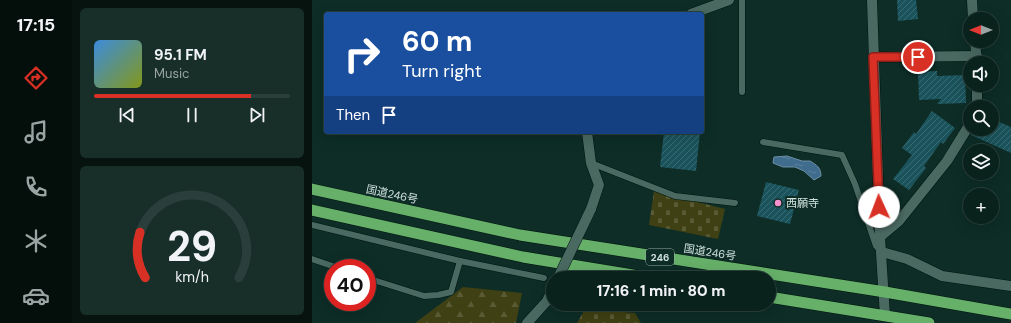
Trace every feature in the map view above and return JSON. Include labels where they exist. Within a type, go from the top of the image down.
[{"type":"highway","name":"国道246号","points":[[312,189],[520,235],[885,292],[1011,314]]},
{"type":"highway","name":"246","points":[[312,210],[523,257],[608,271]]},
{"type":"highway","points":[[776,298],[885,320],[928,323]]},
{"type":"street","points":[[696,12],[729,0]]},
{"type":"street","points":[[872,0],[880,237],[885,292],[885,320]]},
{"type":"street","points":[[972,0],[973,12]]},
{"type":"street","points":[[873,57],[963,60]]},
{"type":"street","points":[[561,271],[591,209],[599,185],[591,163],[587,134]]},
{"type":"street","points":[[880,237],[899,222],[942,167],[963,135]]},
{"type":"street","points":[[882,252],[907,259],[942,276],[1011,286]]},
{"type":"street","points":[[527,323],[546,302]]},
{"type":"lane","points":[[742,0],[742,92]]},
{"type":"lane","points":[[764,142],[842,155],[855,184],[876,246],[882,252]]},
{"type":"lane","points":[[591,163],[675,196],[735,203]]},
{"type":"lane","points":[[312,225],[460,261],[544,278]]},
{"type":"lane","points":[[312,259],[324,263]]},
{"type":"lane","points":[[376,281],[424,296],[451,292],[460,261]]},
{"type":"green space","points":[[654,191],[725,209],[718,239],[649,225]]},
{"type":"green space","points":[[463,287],[522,293],[516,323],[415,323]]},
{"type":"green space","points":[[584,311],[610,311],[635,313],[641,323],[577,323]]},
{"type":"water","points":[[787,156],[802,161],[810,161],[818,167],[821,176],[814,180],[804,171],[795,167],[783,167],[773,163],[774,157]]},
{"type":"building","points":[[897,0],[916,0],[918,19],[898,21]]},
{"type":"building","points":[[937,71],[937,76],[963,75],[963,92],[966,92],[966,100],[963,100],[963,103],[937,104],[941,99],[919,100],[918,72]]},
{"type":"building","points":[[932,111],[955,128],[943,144],[941,142],[924,166],[926,168],[909,190],[893,179],[912,155],[902,148],[914,132],[916,134]]},
{"type":"building","points":[[999,122],[1011,127],[1011,153],[999,148],[999,144],[991,144],[973,136],[999,136]]},
{"type":"building","points":[[664,134],[700,134],[696,171],[660,167]]},
{"type":"building","name":"西願寺","points":[[766,182],[799,190],[790,224],[757,216]]},
{"type":"place","name":"西願寺","points":[[778,203]]},
{"type":"route","points":[[879,207],[873,57],[918,57]]}]
